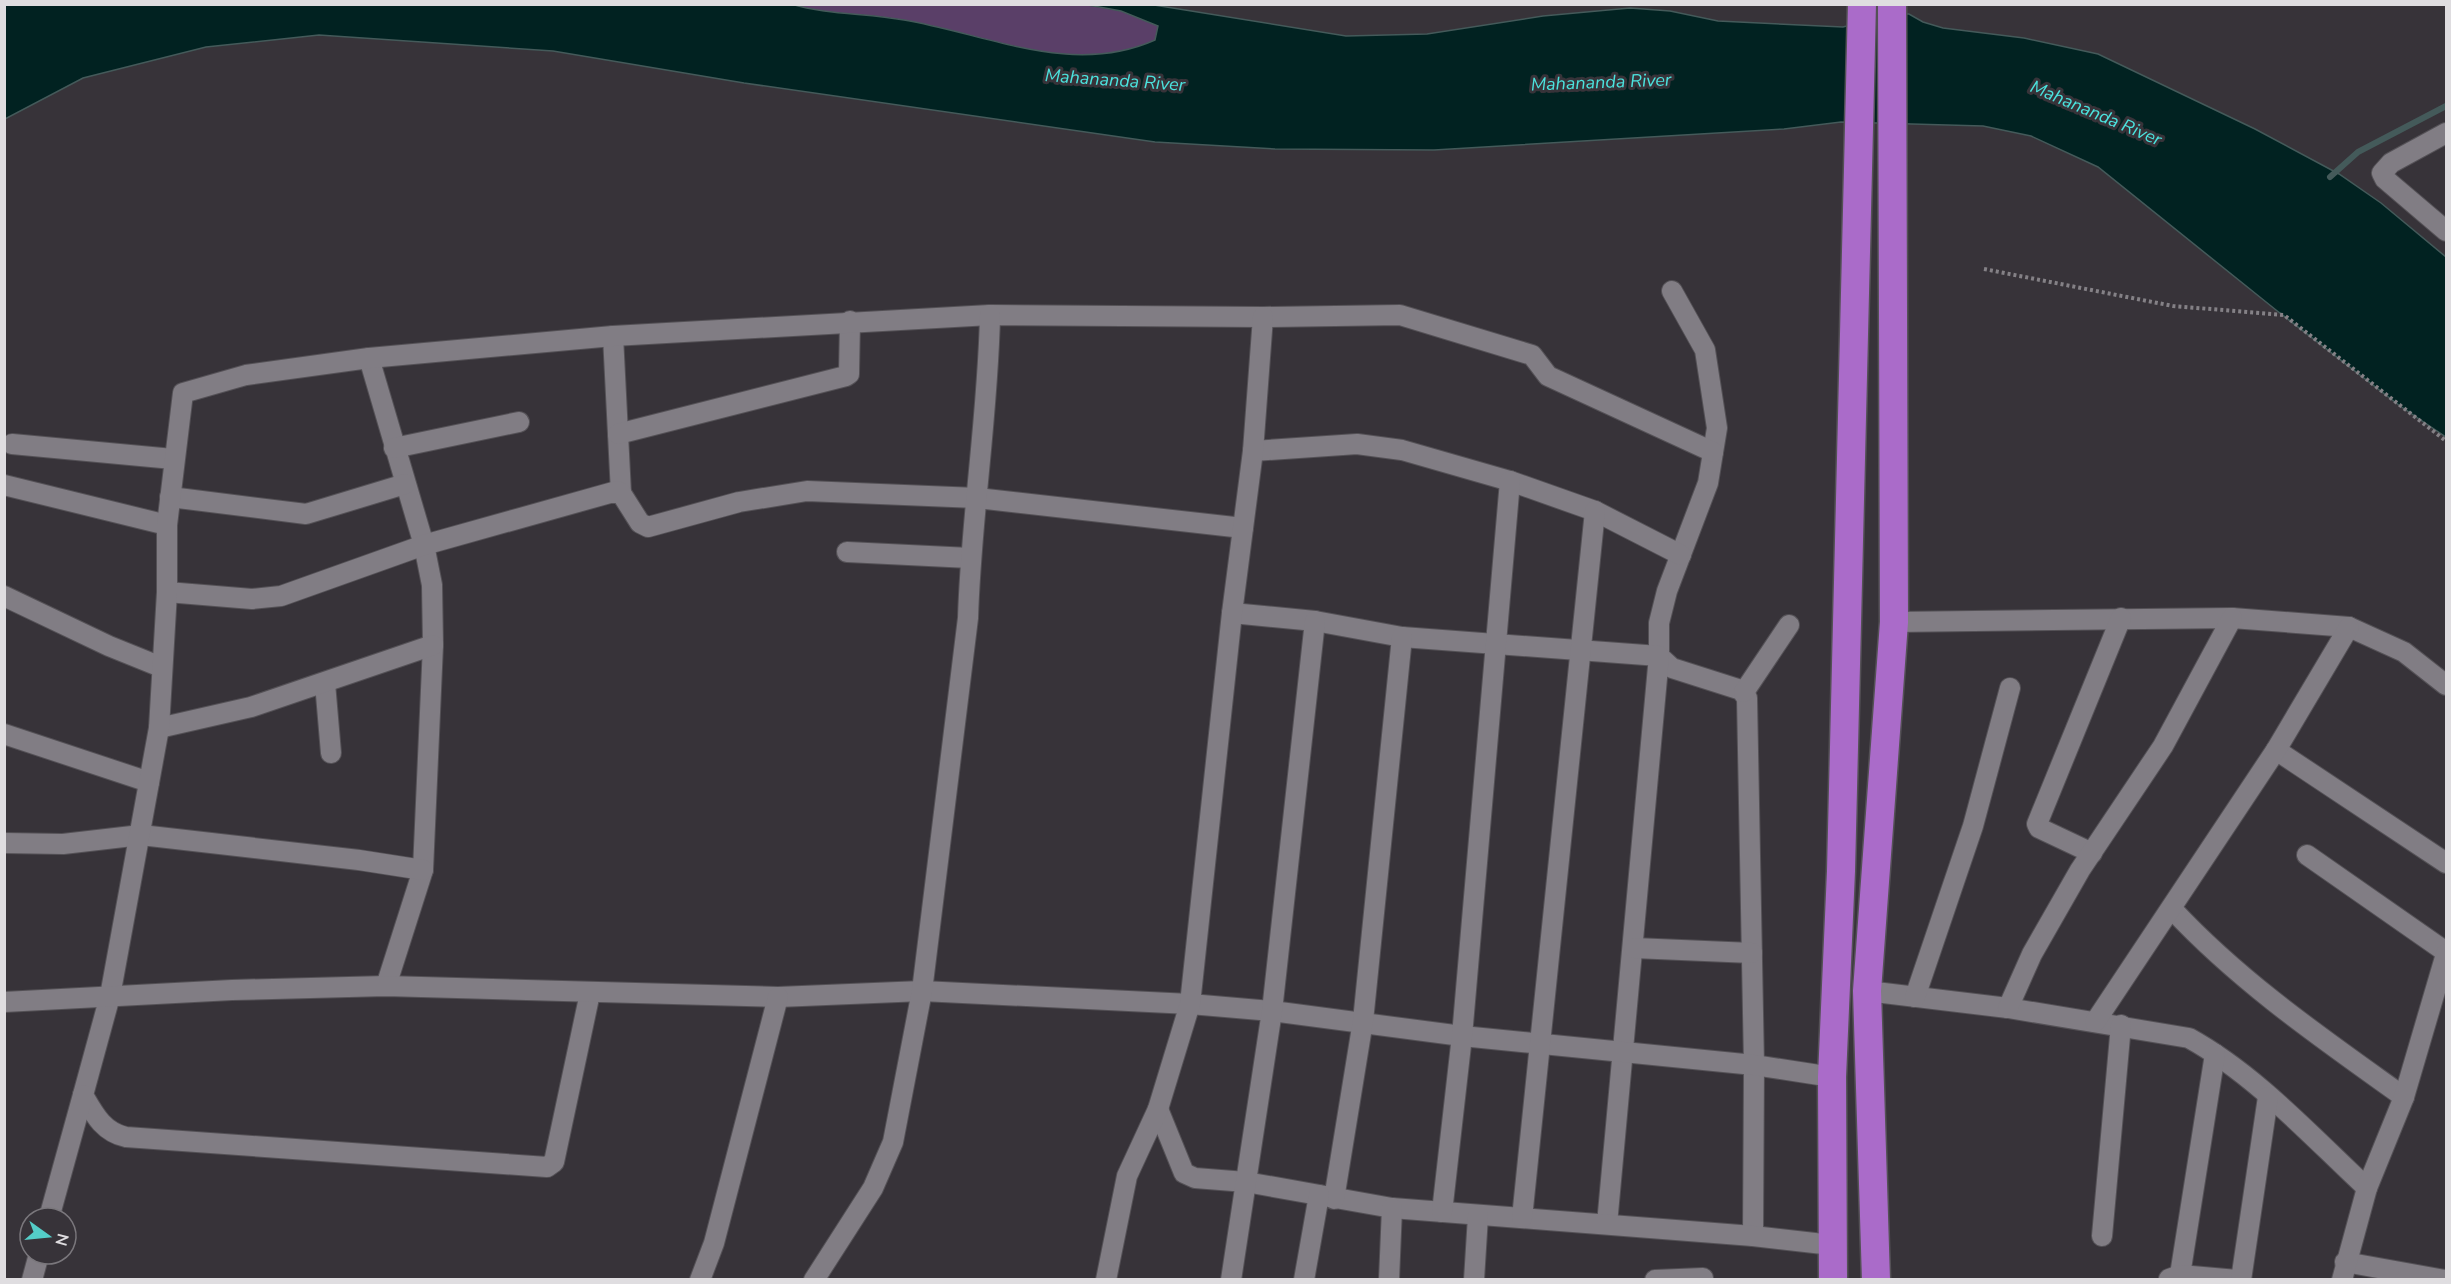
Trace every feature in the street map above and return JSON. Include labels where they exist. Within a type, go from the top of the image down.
[{"type":"highway","points":[[1833,1280],[1832,1077],[1841,871],[1845,598],[1862,4]]},
{"type":"highway","points":[[1876,1280],[1867,991],[1893,622],[1892,4]]},
{"type":"street","points":[[2446,133],[2391,163],[2382,173],[2385,179],[2446,231]]},
{"type":"street","points":[[1607,1224],[1634,948],[1659,656],[1659,623],[1667,591],[1708,483],[1717,428],[1705,350],[1672,291]]},
{"type":"street","points":[[52,1206],[110,996],[159,728],[167,592],[167,525],[182,395],[186,392],[246,375],[369,358],[613,336],[990,315],[1263,317],[1395,314],[1532,356],[1548,376],[1713,452]]},
{"type":"street","points":[[814,1280],[886,1164],[893,1142],[922,991],[968,618],[970,558],[988,379],[990,315]]},
{"type":"street","points":[[1106,1280],[1127,1176],[1158,1109],[1190,1004],[1232,613],[1253,451],[1263,317]]},
{"type":"street","points":[[618,434],[846,376],[849,372],[850,321]]},
{"type":"street","points":[[613,336],[621,492],[640,523],[648,527],[740,502],[807,491],[977,498],[1243,528]]},
{"type":"street","points":[[369,358],[424,545],[432,585],[433,645],[423,870],[386,986]]},
{"type":"street","points":[[394,448],[519,422]]},
{"type":"street","points":[[12,444],[173,459]]},
{"type":"street","points":[[1253,451],[1357,444],[1402,450],[1510,481],[1595,512],[1681,555]]},
{"type":"street","points":[[1442,1212],[1462,1036],[1510,481]]},
{"type":"street","points":[[170,497],[306,514],[405,484]]},
{"type":"street","points":[[4,485],[167,525]]},
{"type":"street","points":[[167,592],[252,598],[281,596],[424,545],[617,491],[621,492]]},
{"type":"street","points":[[1522,1218],[1583,648],[1595,512]]},
{"type":"street","points":[[846,552],[970,558]]},
{"type":"street","points":[[4,596],[109,646],[161,667]]},
{"type":"street","points":[[1232,613],[1315,621],[1402,637],[1583,648],[1659,656],[1672,668],[1744,692],[1747,698],[1754,1065],[1753,1236]]},
{"type":"street","points":[[2092,853],[2039,828],[2037,824],[2121,618]]},
{"type":"street","points":[[1893,622],[2232,618],[2349,627],[2404,652],[2446,686]]},
{"type":"street","points":[[2008,1008],[2032,954],[2092,853],[2163,746],[2232,618]]},
{"type":"street","points":[[1231,1280],[1272,1011],[1315,621]]},
{"type":"street","points":[[1744,692],[1790,625]]},
{"type":"street","points":[[2095,1022],[2116,987],[2172,909],[2276,750],[2349,627]]},
{"type":"street","points":[[1304,1280],[1326,1197],[1363,1021],[1402,637]]},
{"type":"street","points":[[159,728],[251,707],[433,645]]},
{"type":"street","points":[[325,683],[331,753]]},
{"type":"street","points":[[1915,997],[1973,826],[2010,688]]},
{"type":"street","points":[[4,734],[149,782]]},
{"type":"street","points":[[2276,750],[2446,863]]},
{"type":"street","points":[[4,843],[63,844],[141,835],[359,860],[423,870]]},
{"type":"street","points":[[2307,855],[2446,953],[2404,1097],[2367,1188],[2343,1271],[2445,1280]]},
{"type":"street","points":[[2172,909],[2208,948],[2266,998],[2404,1097]]},
{"type":"street","points":[[1634,948],[1752,953]]},
{"type":"street","points":[[4,1002],[232,990],[386,986],[778,997],[922,991],[1190,1004],[1272,1011],[1363,1021],[1462,1036],[1754,1065],[1832,1077]]},
{"type":"street","points":[[1867,991],[2008,1008],[2189,1038],[2215,1054],[2268,1096],[2367,1188]]},
{"type":"street","points":[[83,1095],[98,1121],[116,1135],[126,1137],[548,1167],[554,1162],[590,993]]},
{"type":"street","points":[[700,1280],[714,1243],[778,997]]},
{"type":"street","points":[[2102,1236],[2121,1025]]},
{"type":"street","points":[[2215,1054],[2174,1277],[2239,1280],[2268,1096]]},
{"type":"street","points":[[1158,1109],[1184,1173],[1195,1178],[1246,1182],[1392,1208],[1753,1236],[1832,1245]]},
{"type":"street","points":[[1389,1280],[1392,1208]]},
{"type":"street","points":[[1474,1280],[1478,1216]]},
{"type":"street","points":[[1655,1280],[1703,1278]]},
{"type":"path","points":[[1984,269],[2173,306],[2284,315],[2446,441]]},
{"type":"shaded area","points":[[791,5],[1083,5],[1121,11],[1158,26],[1155,40],[1124,50],[1092,55],[1061,54],[1030,50],[904,20],[819,11]]},
{"type":"water","name":"Mahananda River","points":[[791,4],[819,10],[904,20],[1061,54],[1092,54],[1124,50],[1155,40],[1158,26],[1121,11],[1083,4],[1154,5],[1346,36],[1427,34],[1543,16],[1630,8],[1670,11],[1718,21],[1843,27],[1893,14],[1909,14],[1923,22],[1943,28],[2024,38],[2098,54],[2255,129],[2339,174],[2381,203],[2446,257],[2446,437],[2400,406],[2276,310],[2098,167],[2031,136],[1983,126],[1841,122],[1784,129],[1434,150],[1275,149],[1155,142],[744,83],[553,51],[319,35],[206,47],[83,78],[5,119],[5,5]]},
{"type":"waterway","points":[[2330,177],[2358,152],[2446,106]]}]
